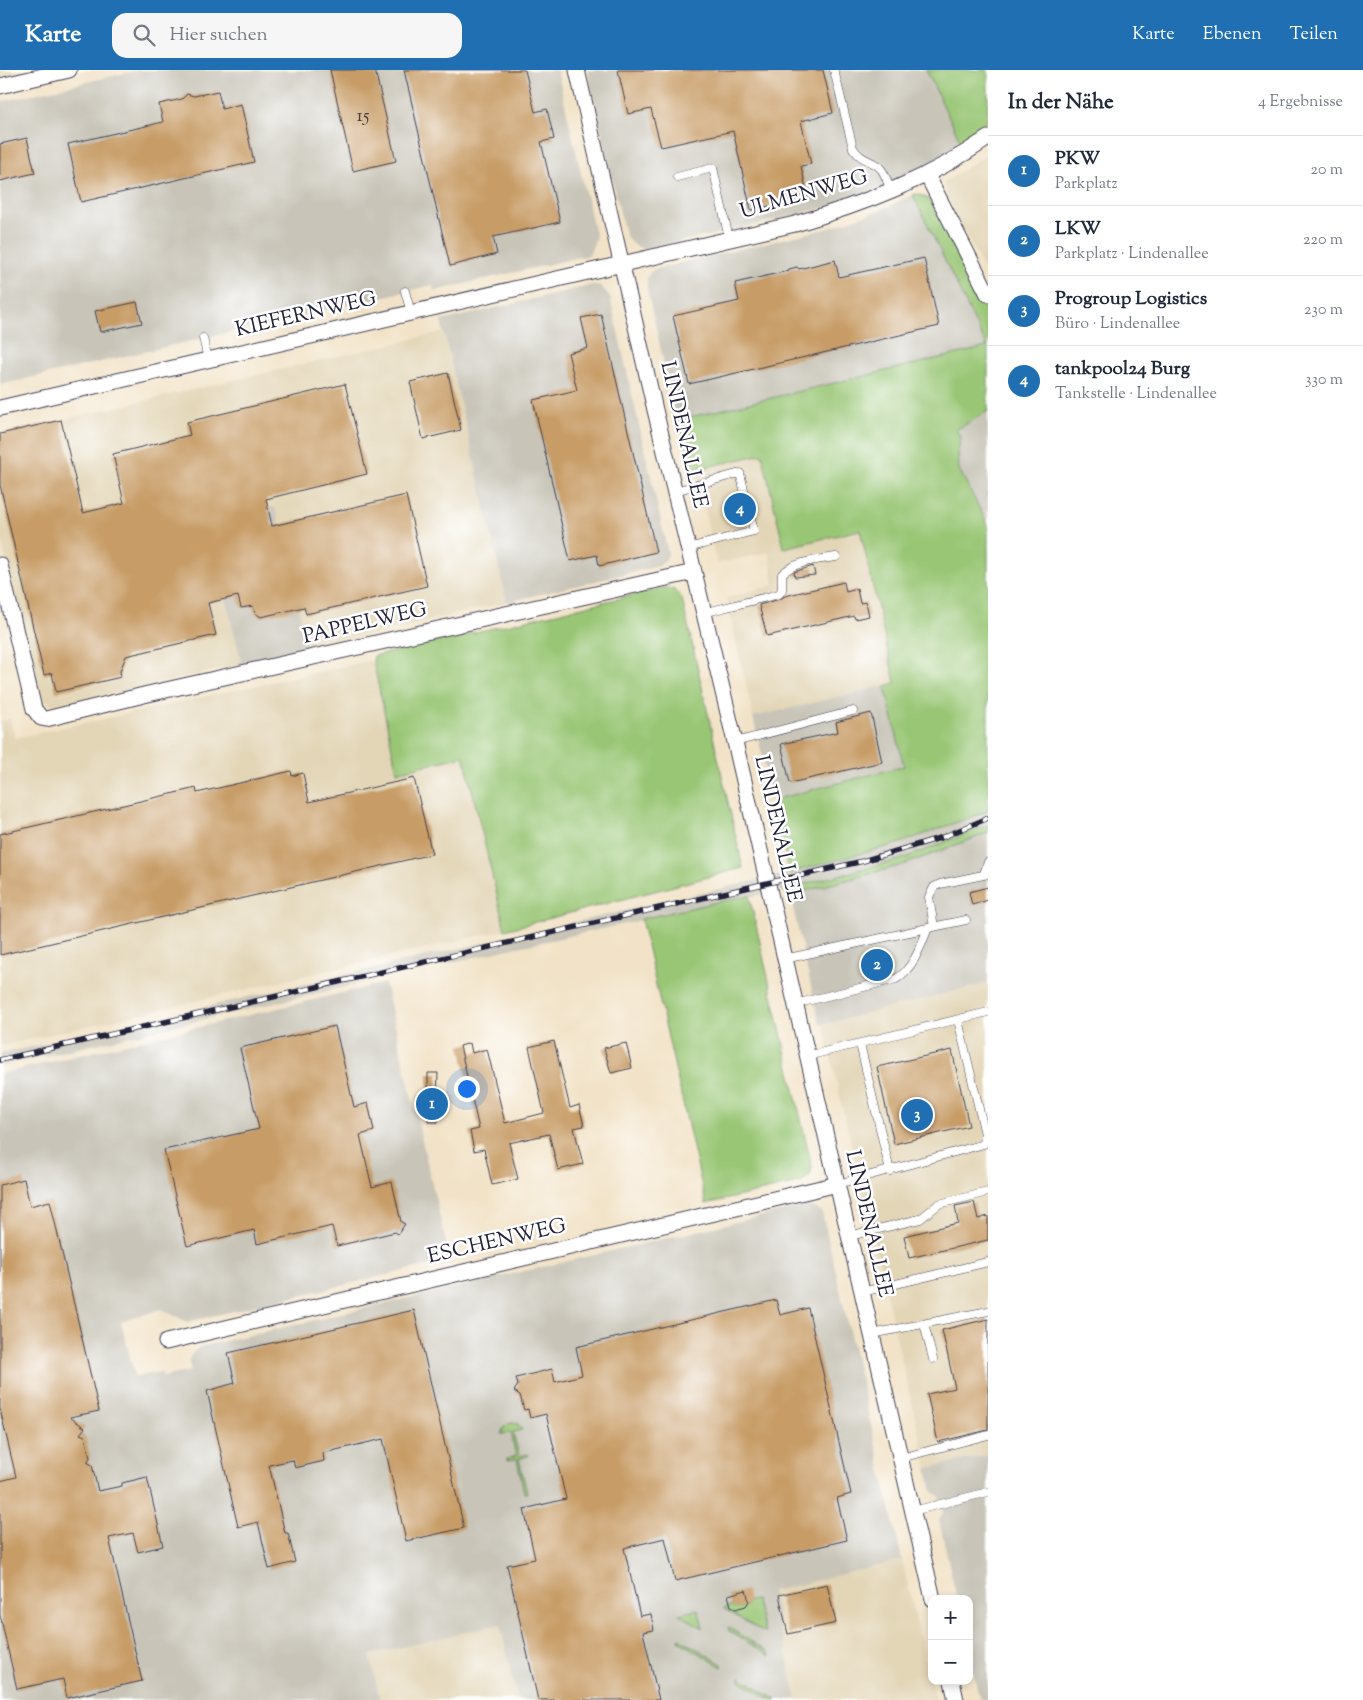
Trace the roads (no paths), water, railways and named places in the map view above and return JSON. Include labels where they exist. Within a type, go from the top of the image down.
[{"type":"street","points":[[0,86],[69,70]]},
{"type":"street","name":"LINDENALLEE","points":[[577,70],[838,1184],[932,1595]]},
{"type":"street","name":"ULMENWEG","points":[[621,263],[812,218],[891,191],[927,175],[988,138]]},
{"type":"street","points":[[927,175],[988,294]]},
{"type":"street","name":"KIEFERNWEG","points":[[0,408],[621,263]]},
{"type":"street","name":"PAPPELWEG","points":[[0,565],[34,710],[40,718],[46,719],[694,572]]},
{"type":"street","name":"ESCHENWEG","points":[[166,1342],[838,1184]]},
{"type":"street","points":[[953,1685],[956,1700]]},
{"type":"lane","points":[[834,70],[853,148],[857,154],[882,170],[891,191]]},
{"type":"lane","points":[[677,177],[713,168],[729,238]]},
{"type":"lane","points":[[405,291],[411,312]]},
{"type":"lane","points":[[203,338],[208,359]]},
{"type":"lane","points":[[675,491],[740,473],[754,531],[688,548]]},
{"type":"lane","points":[[704,613],[779,594],[782,590],[782,574],[789,567],[836,557]]},
{"type":"lane","points":[[735,742],[853,711]]},
{"type":"lane","points":[[795,1004],[896,979],[907,970],[931,928],[929,897],[934,887],[986,874],[988,862]]},
{"type":"lane","points":[[784,959],[966,920]]},
{"type":"lane","points":[[807,1056],[988,1012]]},
{"type":"lane","points":[[838,1184],[984,1144],[985,1134],[958,1020]]},
{"type":"lane","points":[[860,1044],[890,1171]]},
{"type":"lane","points":[[849,1236],[920,1219],[939,1204],[988,1192]]},
{"type":"lane","points":[[862,1292],[988,1262]]},
{"type":"lane","points":[[872,1334],[988,1311]]},
{"type":"lane","points":[[924,1324],[933,1359]]},
{"type":"lane","points":[[901,1458],[988,1435]]},
{"type":"lane","points":[[913,1511],[988,1492]]},
{"type":"railway","points":[[0,1060],[863,861],[943,837],[988,818]]},
{"type":"place","name":"tankpool24 Burg","points":[[740,509]]},
{"type":"place","name":"LKW","points":[[877,965]]},
{"type":"place","name":"PKW","points":[[432,1104]]},
{"type":"place","name":"Progroup Logistics","points":[[917,1115]]}]
